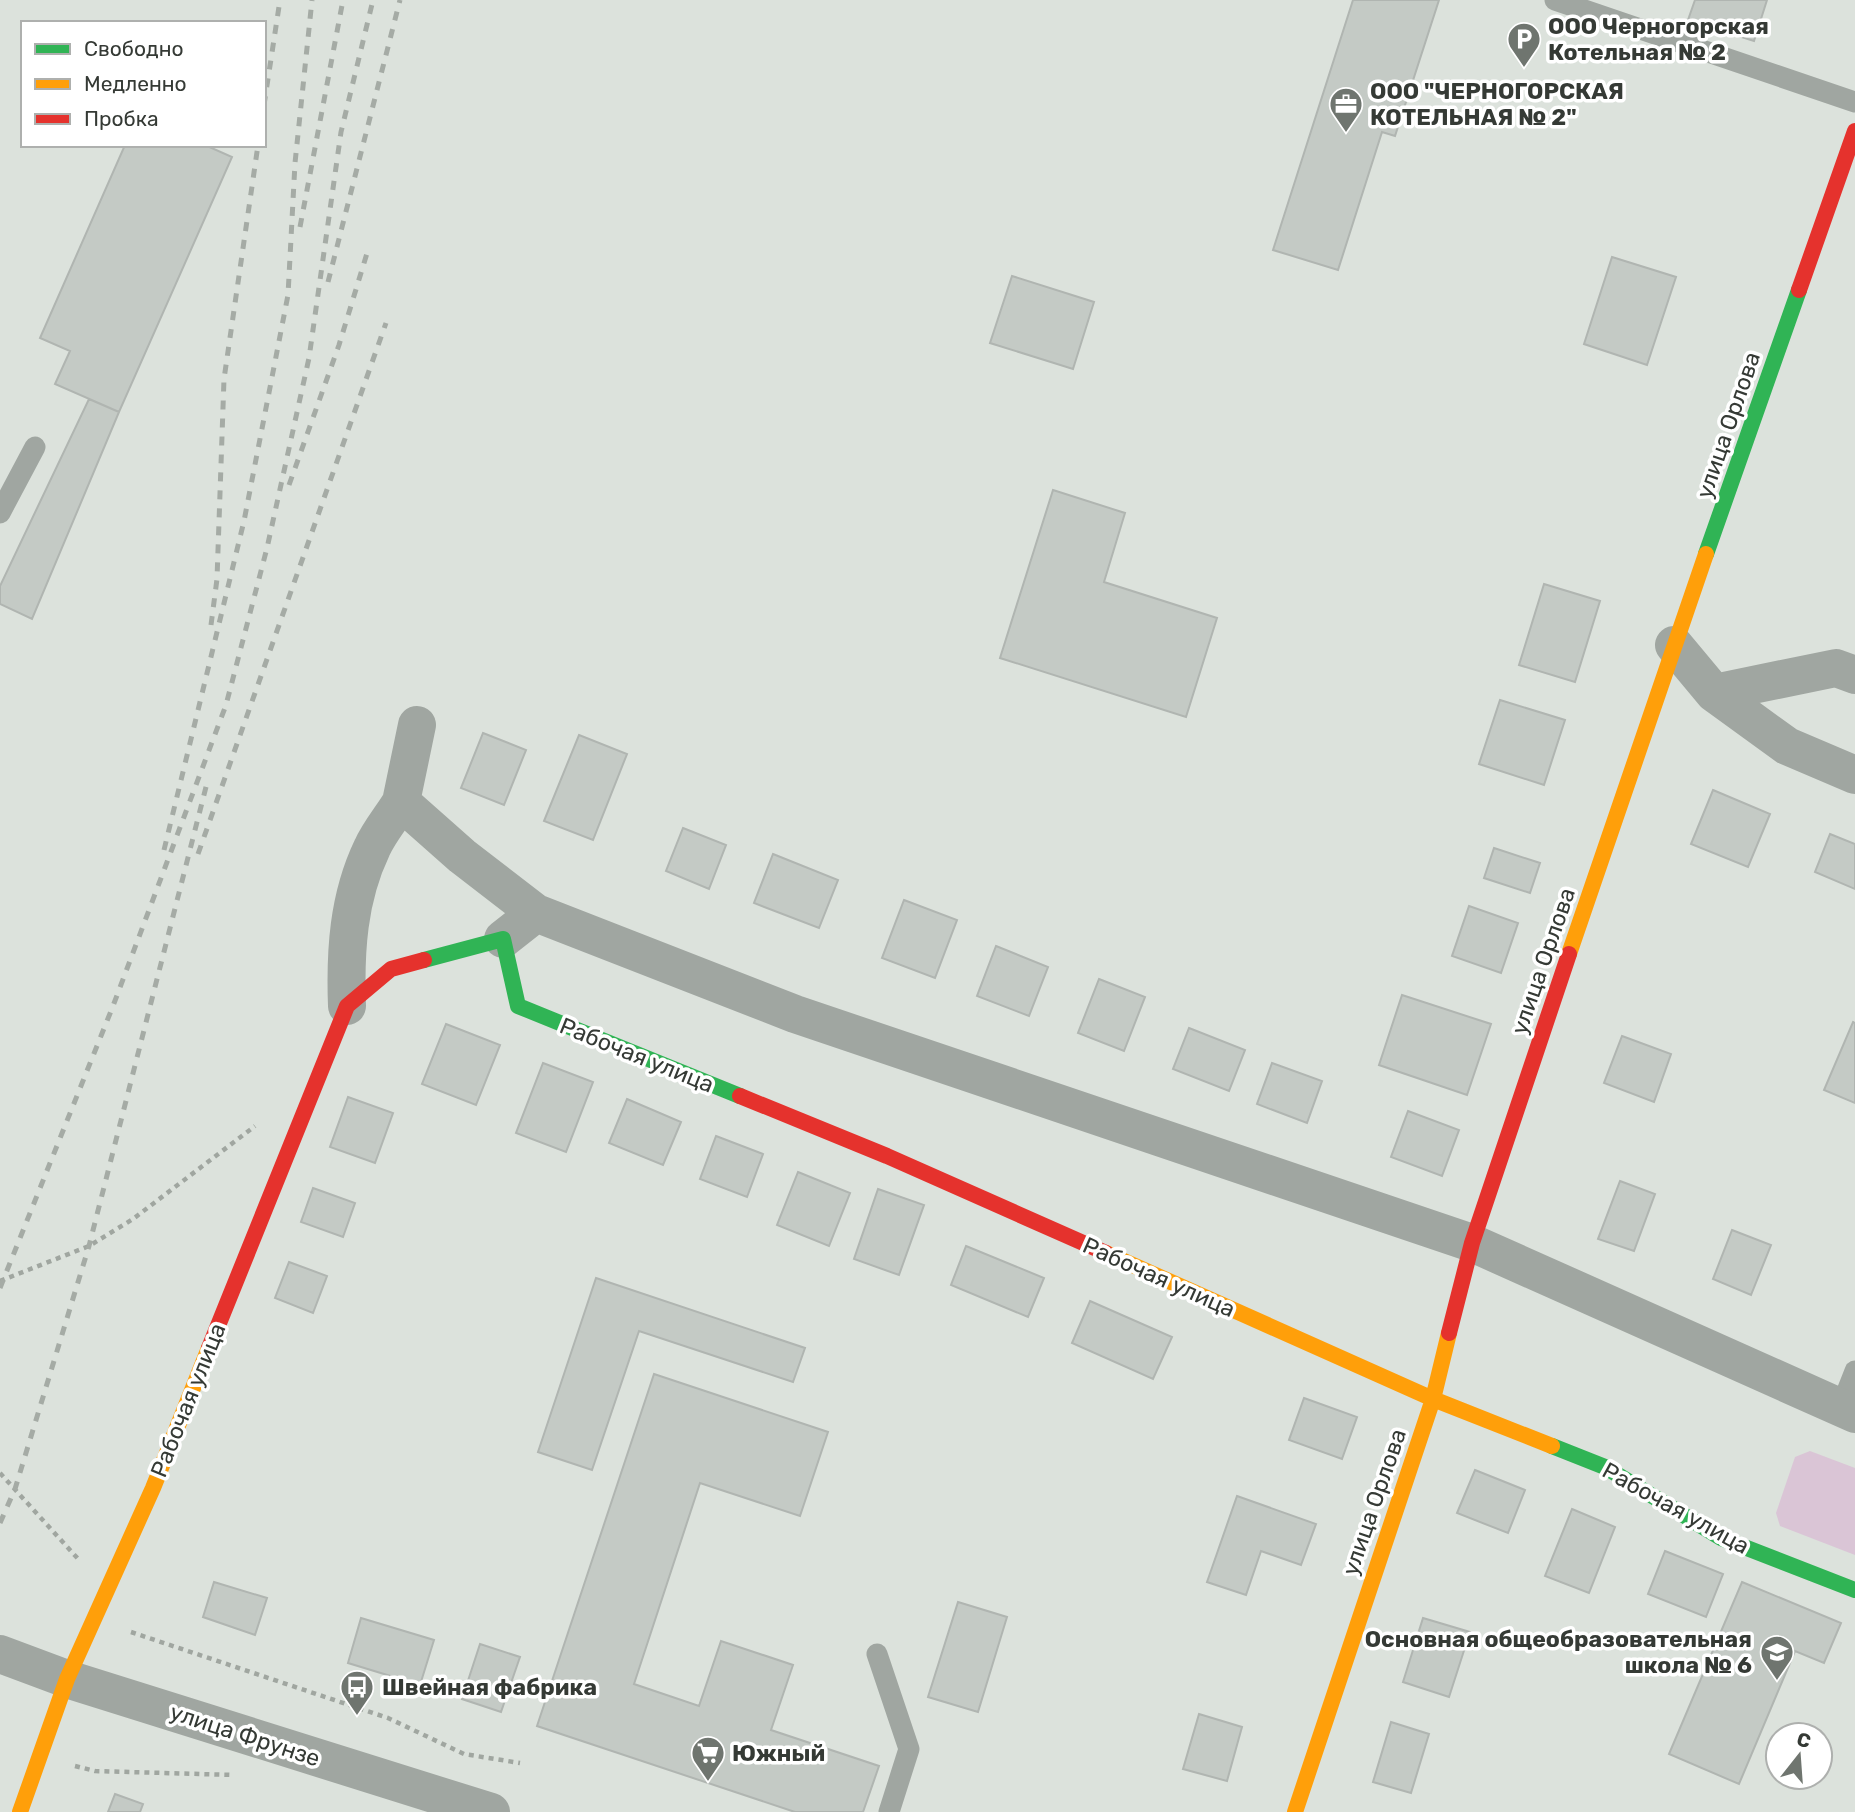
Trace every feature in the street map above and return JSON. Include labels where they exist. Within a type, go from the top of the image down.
[{"type":"street","name":"улица Орлова","points":[[1295,1812],[1433,1399],[1472,1243],[1674,645],[1855,131]]},
{"type":"street","points":[[1674,645],[1714,693],[1787,746],[1855,775]]},
{"type":"street","points":[[1714,693],[1836,668],[1855,675]]},
{"type":"street","points":[[347,1006],[346,965],[351,908],[372,847],[401,802],[417,725]]},
{"type":"street","points":[[401,802],[536,913],[795,1014],[1472,1243],[1848,1411]]},
{"type":"street","name":"Рабочая улица","points":[[20,1812],[67,1679],[153,1488],[347,1006],[391,970],[503,939],[536,913]]},
{"type":"street","name":"Рабочая улица","points":[[503,939],[518,1006],[887,1156],[1433,1399],[1605,1467],[1721,1538],[1855,1590]]},
{"type":"street","name":"улица Фрунзе","points":[[0,1654],[67,1679],[491,1812]]},
{"type":"lane","points":[[1555,0],[1855,102]]},
{"type":"lane","points":[[0,513],[35,447]]},
{"type":"lane","points":[[1848,1411],[1855,1371]]},
{"type":"lane","points":[[877,1654],[909,1749],[889,1812]]},
{"type":"path","points":[[0,1281],[89,1246],[133,1219],[258,1124]]},
{"type":"path","points":[[0,1473],[88,1570],[93,1617],[164,1645],[388,1718],[464,1754],[520,1763]]},
{"type":"path","points":[[64,1763],[95,1771],[216,1772],[237,1775]]},
{"type":"shaded area","points":[[1810,1451],[1855,1468],[1855,1555],[1780,1526],[1776,1513],[1795,1457]]},
{"type":"building","name":"ООО \"ЧЕРНОГОРСКАЯ КОТЕЛЬНАЯ № 2\"","points":[[1353,0],[1439,0],[1395,136],[1382,132],[1338,270],[1273,250]]},
{"type":"building","points":[[1695,0],[1767,0],[1754,41],[1688,20]]},
{"type":"building","points":[[124,147],[210,147],[232,157],[119,412],[55,384],[70,351],[40,338]]},
{"type":"building","points":[[1612,257],[1676,277],[1647,365],[1584,344]]},
{"type":"building","points":[[1012,276],[1094,302],[1073,369],[990,343]]},
{"type":"building","points":[[89,399],[119,412],[32,619],[0,604],[0,586]]},
{"type":"building","points":[[1053,490],[1125,513],[1104,582],[1217,618],[1186,717],[1000,658]]},
{"type":"building","points":[[1544,584],[1600,601],[1575,682],[1519,665]]},
{"type":"building","points":[[1500,700],[1565,720],[1544,785],[1479,764]]},
{"type":"building","points":[[483,733],[526,750],[504,805],[461,788]]},
{"type":"building","points":[[579,735],[627,754],[593,840],[544,821]]},
{"type":"building","points":[[1713,790],[1770,814],[1748,867],[1691,844]]},
{"type":"building","points":[[683,828],[726,845],[709,889],[666,871]]},
{"type":"building","points":[[1830,834],[1855,844],[1855,889],[1815,872]]},
{"type":"building","points":[[1494,848],[1540,863],[1530,893],[1484,878]]},
{"type":"building","points":[[773,854],[838,880],[819,928],[754,903]]},
{"type":"building","points":[[904,900],[957,920],[935,978],[882,958]]},
{"type":"building","points":[[1469,906],[1518,923],[1501,973],[1452,956]]},
{"type":"building","points":[[996,946],[1048,967],[1029,1016],[977,996]]},
{"type":"building","points":[[1099,979],[1145,997],[1124,1051],[1078,1033]]},
{"type":"building","points":[[1402,995],[1491,1024],[1467,1095],[1379,1065]]},
{"type":"building","points":[[1853,1022],[1855,1023],[1855,1103],[1824,1090]]},
{"type":"building","points":[[446,1024],[500,1045],[476,1105],[422,1084]]},
{"type":"building","points":[[1189,1028],[1245,1050],[1229,1091],[1173,1069]]},
{"type":"building","points":[[1622,1036],[1671,1054],[1654,1102],[1604,1083]]},
{"type":"building","points":[[543,1063],[593,1082],[566,1152],[516,1133]]},
{"type":"building","points":[[1272,1063],[1322,1081],[1307,1123],[1257,1104]]},
{"type":"building","points":[[348,1097],[393,1113],[375,1163],[330,1147]]},
{"type":"building","points":[[627,1099],[681,1122],[663,1165],[609,1143]]},
{"type":"building","points":[[1408,1111],[1459,1130],[1442,1176],[1391,1157]]},
{"type":"building","points":[[716,1136],[763,1154],[747,1197],[700,1179]]},
{"type":"building","points":[[798,1172],[850,1193],[829,1246],[777,1225]]},
{"type":"building","points":[[1620,1181],[1655,1194],[1634,1251],[1598,1239]]},
{"type":"building","points":[[313,1188],[355,1203],[343,1237],[301,1222]]},
{"type":"building","points":[[878,1189],[924,1205],[899,1275],[854,1259]]},
{"type":"building","points":[[1732,1230],[1771,1245],[1751,1295],[1713,1279]]},
{"type":"building","points":[[966,1246],[1044,1278],[1028,1317],[951,1285]]},
{"type":"building","points":[[289,1262],[327,1276],[313,1313],[275,1298]]},
{"type":"building","points":[[596,1278],[805,1348],[793,1382],[639,1331],[592,1470],[538,1452]]},
{"type":"building","points":[[1090,1301],[1172,1337],[1153,1379],[1072,1343]]},
{"type":"building","points":[[654,1374],[828,1432],[800,1516],[700,1483],[634,1684],[699,1706],[721,1641],[793,1665],[771,1730],[879,1766],[863,1812],[795,1812],[537,1726]]},
{"type":"building","points":[[1304,1398],[1357,1417],[1342,1459],[1289,1440]]},
{"type":"building","points":[[1475,1470],[1525,1490],[1508,1533],[1457,1513]]},
{"type":"building","points":[[1237,1496],[1316,1524],[1301,1565],[1261,1551],[1246,1595],[1207,1582]]},
{"type":"building","points":[[1572,1509],[1615,1527],[1589,1593],[1545,1576]]},
{"type":"building","points":[[1665,1551],[1723,1574],[1706,1617],[1648,1594]]},
{"type":"building","points":[[214,1582],[267,1598],[255,1635],[203,1617]]},
{"type":"building","points":[[1742,1582],[1841,1623],[1824,1663],[1795,1651],[1739,1784],[1669,1754]]},
{"type":"building","points":[[958,1602],[1007,1617],[978,1712],[928,1697]]},
{"type":"building","points":[[361,1618],[434,1640],[420,1685],[348,1663]]},
{"type":"building","points":[[1423,1618],[1470,1632],[1449,1697],[1403,1682]]},
{"type":"building","points":[[480,1644],[520,1657],[501,1712],[462,1699]]},
{"type":"building","points":[[1199,1714],[1242,1727],[1227,1781],[1183,1769]]},
{"type":"building","points":[[1391,1722],[1429,1734],[1411,1793],[1373,1782]]},
{"type":"building","points":[[115,1794],[143,1804],[140,1812],[108,1812]]},
{"type":"railway","points":[[266,92],[280,0]]},
{"type":"railway","points":[[164,850],[244,521],[288,295],[295,163],[312,0]]},
{"type":"railway","points":[[300,227],[343,0]]},
{"type":"railway","points":[[0,1288],[113,1006],[226,705],[267,548],[309,358],[341,132],[373,0]]},
{"type":"railway","points":[[328,282],[400,0]]},
{"type":"railway","points":[[211,625],[217,579],[224,379],[258,147]]},
{"type":"railway","points":[[289,485],[339,345],[368,250]]},
{"type":"railway","points":[[198,854],[386,323]]},
{"type":"railway","points":[[0,1523],[15,1489],[89,1246],[207,783]]},
{"type":"traffic: fast","points":[[1706,554],[1799,290]]},
{"type":"traffic: fast","points":[[424,960],[503,939],[518,1006],[740,1096]]},
{"type":"traffic: fast","points":[[1552,1446],[1605,1467],[1721,1538],[1855,1590]]},
{"type":"traffic: slow","points":[[1569,954],[1706,554]]},
{"type":"traffic: slow","points":[[1106,1253],[1433,1399],[1552,1446]]},
{"type":"traffic: slow","points":[[1295,1812],[1433,1399],[1449,1333]]},
{"type":"traffic: slow","points":[[20,1812],[67,1679],[153,1488],[209,1348]]},
{"type":"traffic: jam","points":[[1799,290],[1855,131]]},
{"type":"traffic: jam","points":[[1449,1333],[1472,1243],[1569,954]]},
{"type":"traffic: jam","points":[[209,1348],[347,1006],[391,969],[424,960]]},
{"type":"traffic: jam","points":[[740,1096],[887,1156],[1106,1253]]},
{"type":"place","name":"ООО Черногорская Котельная № 2","points":[[1524,69]]},
{"type":"place","name":"ООО \"ЧЕРНОГОРСКАЯ КОТЕЛЬНАЯ № 2\"","points":[[1346,134]]},
{"type":"place","name":"Основная общеобразовательная школа № 6","points":[[1777,1682]]},
{"type":"place","name":"Швейная фабрика","points":[[357,1717]]},
{"type":"place","name":"Южный","points":[[708,1783]]}]
